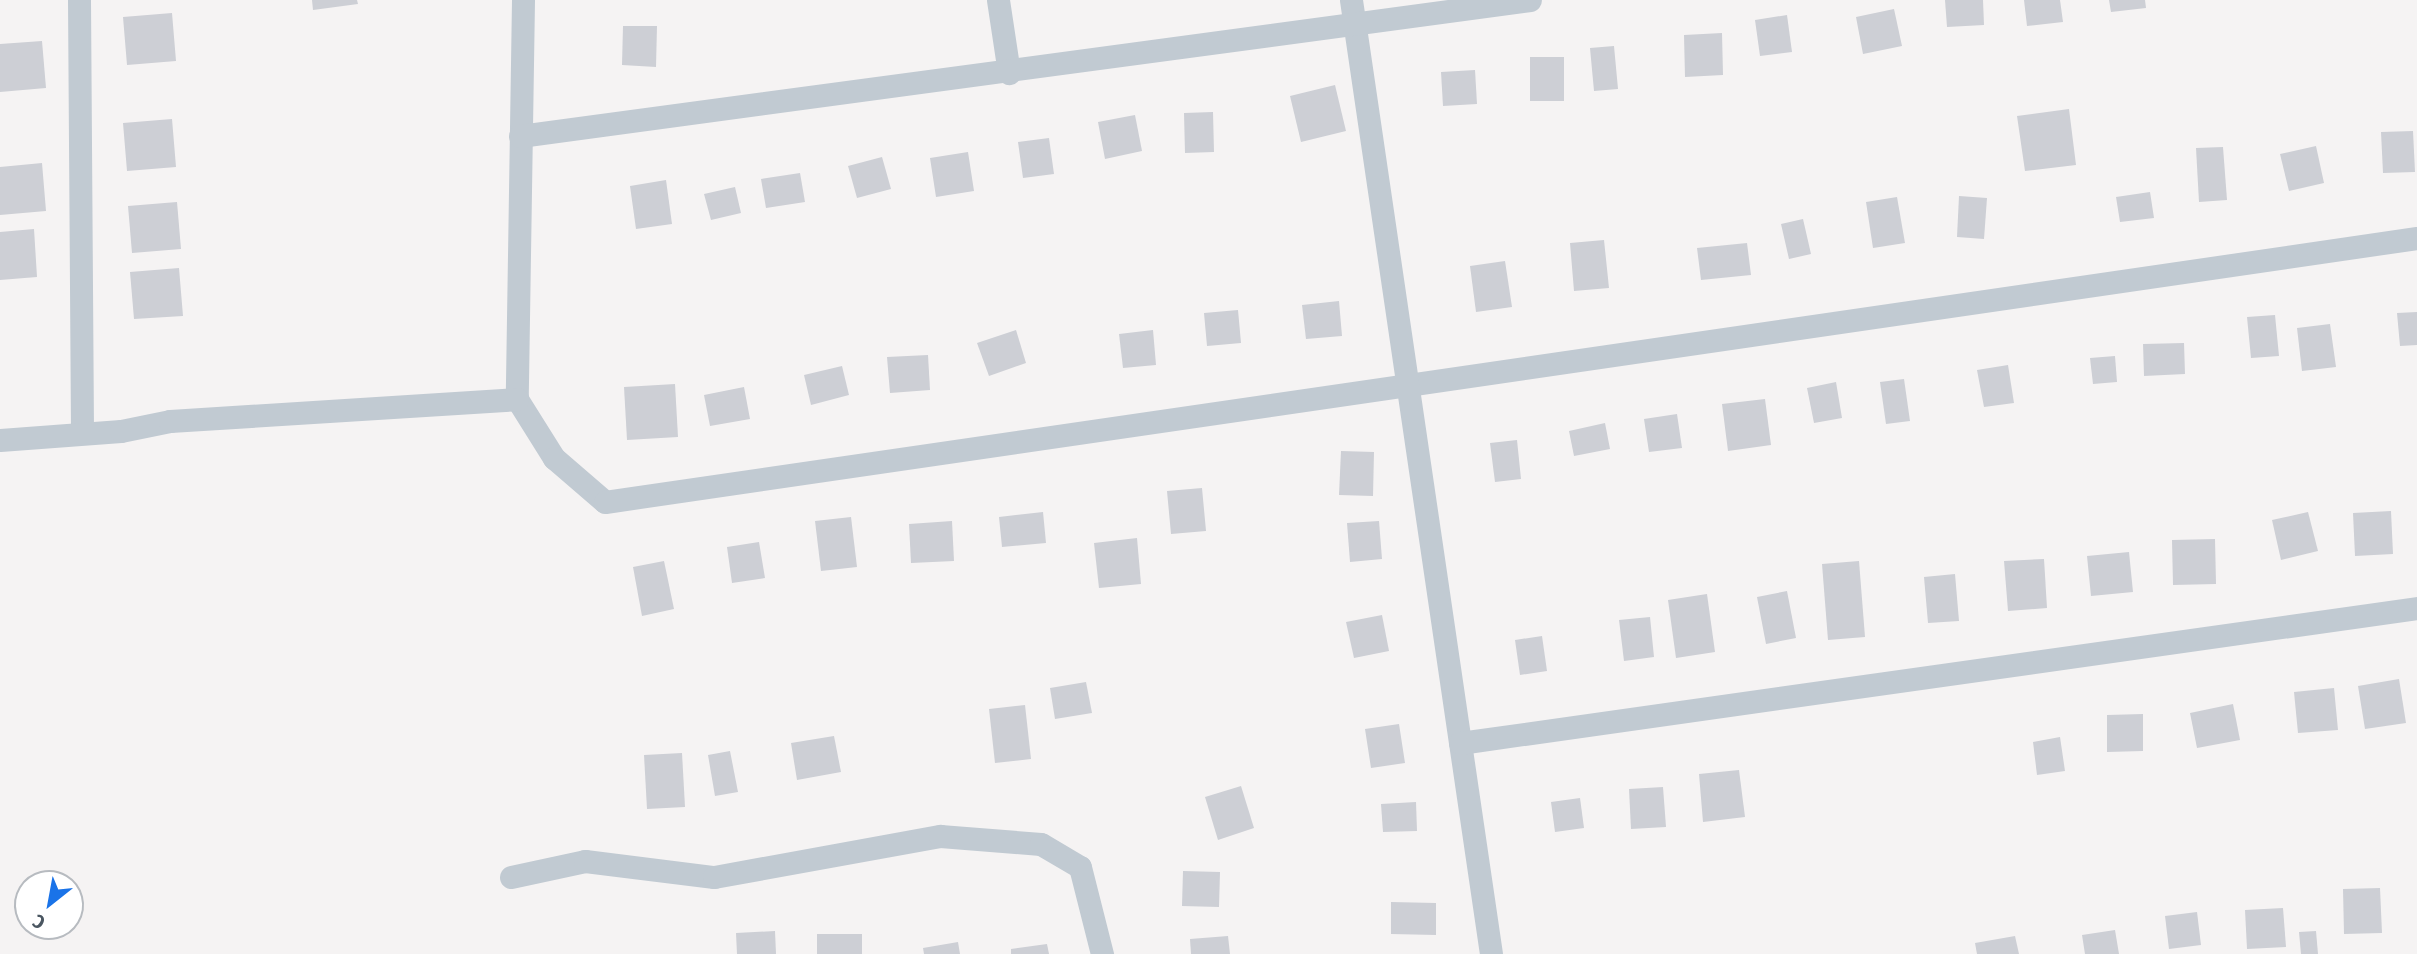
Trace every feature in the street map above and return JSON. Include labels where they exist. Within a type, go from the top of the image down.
[{"type":"street","points":[[79,0],[82,432]]},
{"type":"street","points":[[523,0],[517,399],[554,458],[605,502],[2417,238]]},
{"type":"street","points":[[998,0],[1009,73]]},
{"type":"street","points":[[1351,0],[1491,954]]},
{"type":"street","points":[[520,136],[1355,28],[1530,0]]},
{"type":"street","points":[[0,440],[517,399]]},
{"type":"street","points":[[1460,743],[2417,608]]},
{"type":"street","points":[[511,877],[585,861],[714,877],[940,836],[1041,844],[1080,867],[1102,954]]},
{"type":"building","points":[[312,0],[357,0],[358,4],[313,10]]},
{"type":"building","points":[[1945,0],[1983,0],[1984,25],[1947,27]]},
{"type":"building","points":[[2024,0],[2060,0],[2063,22],[2027,26]]},
{"type":"building","points":[[2109,0],[2145,0],[2146,8],[2111,12]]},
{"type":"building","points":[[1894,9],[1902,46],[1863,54],[1856,17]]},
{"type":"building","points":[[172,13],[176,61],[127,65],[123,17]]},
{"type":"building","points":[[1787,15],[1792,52],[1760,56],[1755,20]]},
{"type":"building","points":[[623,26],[657,26],[656,67],[622,65]]},
{"type":"building","points":[[1722,33],[1723,75],[1685,77],[1684,35]]},
{"type":"building","points":[[42,41],[46,88],[0,92],[0,44]]},
{"type":"building","points":[[1614,46],[1618,89],[1594,91],[1590,48]]},
{"type":"building","points":[[1530,57],[1564,57],[1564,101],[1530,101]]},
{"type":"building","points":[[1475,70],[1477,104],[1443,106],[1441,72]]},
{"type":"building","points":[[1335,85],[1346,131],[1301,142],[1290,96]]},
{"type":"building","points":[[2069,109],[2076,165],[2025,171],[2017,116]]},
{"type":"building","points":[[1213,112],[1214,152],[1185,153],[1184,113]]},
{"type":"building","points":[[1135,115],[1142,151],[1105,159],[1098,122]]},
{"type":"building","points":[[172,119],[176,167],[127,171],[123,123]]},
{"type":"building","points":[[2413,131],[2415,172],[2383,173],[2381,132]]},
{"type":"building","points":[[1049,138],[1054,174],[1023,178],[1018,142]]},
{"type":"building","points":[[2316,146],[2324,183],[2289,191],[2280,154]]},
{"type":"building","points":[[2223,147],[2227,200],[2199,202],[2196,148]]},
{"type":"building","points":[[968,152],[974,191],[936,197],[930,158]]},
{"type":"building","points":[[882,157],[891,189],[857,198],[848,166]]},
{"type":"building","points":[[42,163],[46,211],[0,215],[0,167]]},
{"type":"building","points":[[800,173],[805,202],[766,208],[761,179]]},
{"type":"building","points":[[666,180],[672,224],[636,229],[630,186]]},
{"type":"building","points":[[735,187],[741,213],[711,220],[704,194]]},
{"type":"building","points":[[2150,192],[2154,218],[2120,222],[2116,197]]},
{"type":"building","points":[[1959,196],[1987,198],[1984,239],[1957,237]]},
{"type":"building","points":[[1897,197],[1905,243],[1873,248],[1866,202]]},
{"type":"building","points":[[177,202],[181,249],[132,253],[128,206]]},
{"type":"building","points":[[1803,219],[1811,254],[1789,259],[1781,224]]},
{"type":"building","points":[[34,229],[37,277],[0,280],[0,232]]},
{"type":"building","points":[[1604,240],[1609,288],[1574,291],[1570,243]]},
{"type":"building","points":[[1747,243],[1751,275],[1701,280],[1697,248]]},
{"type":"building","points":[[1505,261],[1512,307],[1476,312],[1470,266]]},
{"type":"building","points":[[179,268],[183,316],[134,319],[130,272]]},
{"type":"building","points":[[1339,301],[1342,336],[1306,339],[1302,305]]},
{"type":"building","points":[[1238,310],[1241,343],[1207,346],[1204,313]]},
{"type":"building","points":[[2417,312],[2417,345],[2400,346],[2397,313]]},
{"type":"building","points":[[2275,315],[2279,356],[2251,358],[2247,317]]},
{"type":"building","points":[[2330,324],[2336,367],[2302,371],[2297,328]]},
{"type":"building","points":[[1016,330],[1026,363],[989,376],[977,343]]},
{"type":"building","points":[[1153,330],[1156,365],[1123,368],[1119,334]]},
{"type":"building","points":[[2184,343],[2185,374],[2144,376],[2143,344]]},
{"type":"building","points":[[928,355],[930,390],[890,393],[887,357]]},
{"type":"building","points":[[2115,356],[2117,382],[2093,384],[2090,358]]},
{"type":"building","points":[[2008,365],[2014,403],[1984,407],[1977,370]]},
{"type":"building","points":[[842,366],[849,395],[811,405],[804,375]]},
{"type":"building","points":[[1904,379],[1910,421],[1886,424],[1880,382]]},
{"type":"building","points":[[1836,382],[1842,418],[1814,423],[1807,388]]},
{"type":"building","points":[[675,384],[678,437],[627,440],[624,387]]},
{"type":"building","points":[[744,387],[750,419],[710,426],[704,395]]},
{"type":"building","points":[[1765,399],[1771,445],[1728,451],[1722,404]]},
{"type":"building","points":[[1677,414],[1682,448],[1649,452],[1644,419]]},
{"type":"building","points":[[1605,423],[1610,449],[1574,456],[1569,431]]},
{"type":"building","points":[[1517,440],[1521,479],[1495,482],[1490,443]]},
{"type":"building","points":[[1341,451],[1374,452],[1373,496],[1339,495]]},
{"type":"building","points":[[1202,488],[1206,531],[1171,534],[1167,491]]},
{"type":"building","points":[[2391,511],[2393,554],[2355,556],[2353,513]]},
{"type":"building","points":[[1043,512],[1046,543],[1002,547],[999,517]]},
{"type":"building","points":[[2308,512],[2318,551],[2281,560],[2272,520]]},
{"type":"building","points":[[851,517],[857,567],[821,571],[815,521]]},
{"type":"building","points":[[952,521],[954,561],[911,563],[909,524]]},
{"type":"building","points":[[1379,521],[1382,559],[1350,562],[1347,523]]},
{"type":"building","points":[[1137,538],[1141,584],[1099,588],[1094,543]]},
{"type":"building","points":[[2215,539],[2216,584],[2173,585],[2172,540]]},
{"type":"building","points":[[759,542],[765,578],[732,583],[727,547]]},
{"type":"building","points":[[2129,552],[2133,592],[2091,596],[2087,556]]},
{"type":"building","points":[[2044,559],[2047,608],[2008,611],[2004,561]]},
{"type":"building","points":[[664,561],[674,609],[642,616],[633,567]]},
{"type":"building","points":[[1859,561],[1865,637],[1828,640],[1822,564]]},
{"type":"building","points":[[1955,574],[1959,621],[1928,623],[1924,577]]},
{"type":"building","points":[[1787,591],[1796,638],[1766,644],[1757,597]]},
{"type":"building","points":[[1707,594],[1715,652],[1676,658],[1668,600]]},
{"type":"building","points":[[1382,615],[1389,651],[1354,658],[1346,622]]},
{"type":"building","points":[[1650,617],[1654,657],[1624,661],[1619,620]]},
{"type":"building","points":[[1542,636],[1547,671],[1520,675],[1515,640]]},
{"type":"building","points":[[2399,679],[2406,723],[2365,729],[2358,686]]},
{"type":"building","points":[[1086,682],[1092,713],[1055,719],[1050,688]]},
{"type":"building","points":[[2334,688],[2338,730],[2298,733],[2294,692]]},
{"type":"building","points":[[2233,704],[2240,740],[2197,748],[2190,713]]},
{"type":"building","points":[[1025,705],[1031,759],[995,763],[989,709]]},
{"type":"building","points":[[2143,714],[2143,751],[2107,752],[2107,715]]},
{"type":"building","points":[[1399,724],[1405,763],[1371,768],[1365,729]]},
{"type":"building","points":[[834,736],[841,772],[797,780],[791,743]]},
{"type":"building","points":[[2060,737],[2065,771],[2037,775],[2033,742]]},
{"type":"building","points":[[730,751],[738,792],[715,796],[708,755]]},
{"type":"building","points":[[682,753],[685,807],[647,809],[644,755]]},
{"type":"building","points":[[1739,770],[1745,817],[1703,822],[1699,774]]},
{"type":"building","points":[[1241,786],[1254,828],[1218,840],[1205,797]]},
{"type":"building","points":[[1663,787],[1666,827],[1631,829],[1629,789]]},
{"type":"building","points":[[1580,798],[1584,828],[1555,832],[1551,802]]},
{"type":"building","points":[[1416,802],[1417,831],[1383,832],[1381,804]]},
{"type":"building","points":[[1183,871],[1220,872],[1219,907],[1182,906]]},
{"type":"building","points":[[2380,888],[2382,933],[2344,934],[2343,889]]},
{"type":"building","points":[[1391,902],[1436,903],[1436,935],[1391,934]]},
{"type":"building","points":[[2283,908],[2286,947],[2247,949],[2245,910]]},
{"type":"building","points":[[2197,912],[2201,945],[2169,949],[2165,916]]},
{"type":"building","points":[[2115,930],[2119,954],[2085,954],[2082,935]]},
{"type":"building","points":[[775,931],[776,954],[737,954],[736,933]]},
{"type":"building","points":[[2316,931],[2318,954],[2301,954],[2299,932]]},
{"type":"building","points":[[817,934],[862,934],[862,954],[817,954]]},
{"type":"building","points":[[1228,936],[1230,954],[1191,954],[1190,939]]},
{"type":"building","points":[[2015,936],[2019,954],[1977,954],[1975,943]]},
{"type":"building","points":[[958,942],[960,954],[924,954],[923,948]]},
{"type":"building","points":[[1047,944],[1049,954],[1011,954],[1011,949]]}]
